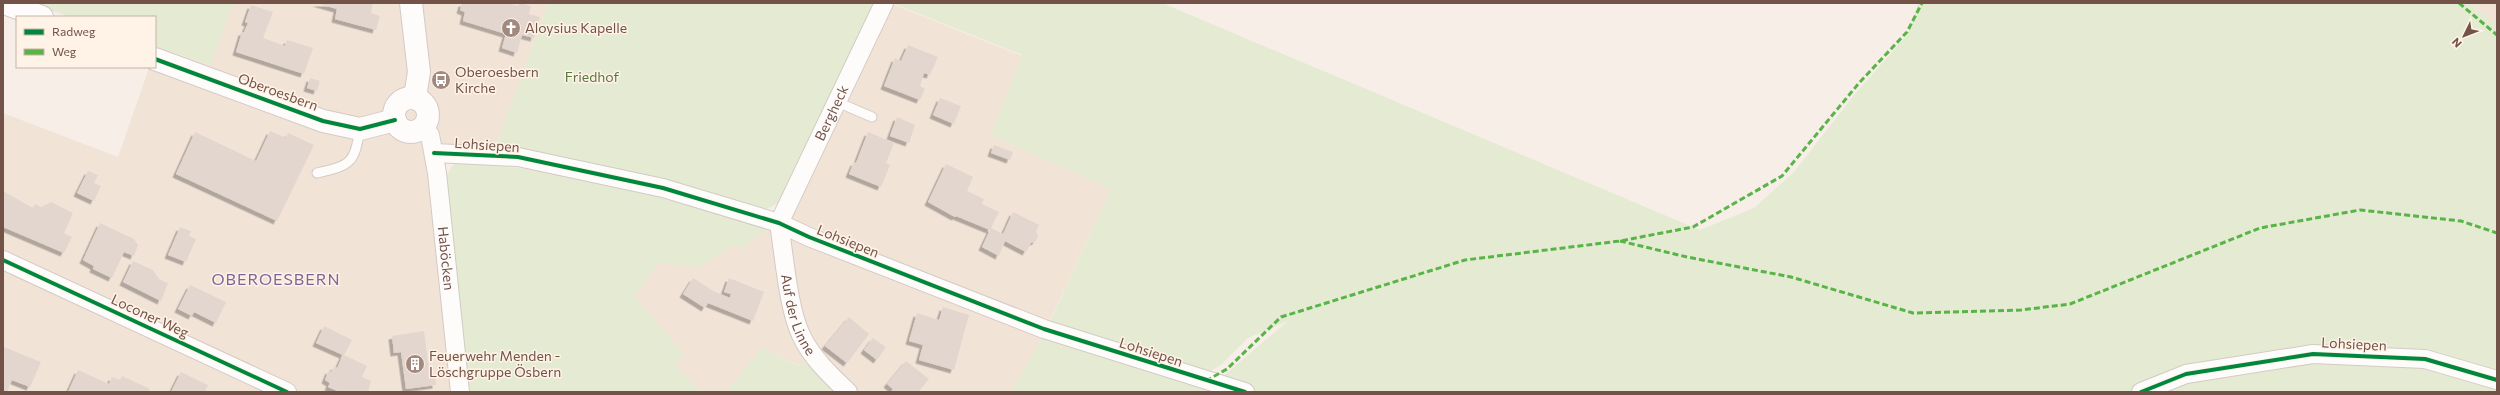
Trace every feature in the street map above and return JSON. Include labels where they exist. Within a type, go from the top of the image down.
[{"type":"street","points":[[4,3],[39,16]]},
{"type":"street","points":[[411,3],[420,72],[415,97]]},
{"type":"street","name":"Bergheck","points":[[779,223],[884,3]]},
{"type":"street","name":"Oberoesbern","points":[[156,59],[323,120],[360,129],[395,120]]},
{"type":"street","points":[[415,97],[427,108],[427,119],[423,127],[418,130],[404,131],[395,120],[394,115],[398,104],[403,100],[415,97]]},
{"type":"street","name":"Haböcken","points":[[423,127],[430,135],[434,153],[460,392]]},
{"type":"street","name":"Lohsiepen","points":[[434,153],[518,157],[663,188],[779,223],[809,237],[1044,330],[1245,392]]},
{"type":"street","name":"Auf der Linne","points":[[779,223],[791,298],[800,334],[814,357],[848,392]]},
{"type":"street","name":"Loconer Weg","points":[[3,260],[287,392]]},
{"type":"street","name":"Lohsiepen","points":[[2141,392],[2186,374],[2313,354],[2425,359],[2497,380]]},
{"type":"lane","points":[[837,102],[872,117]]},
{"type":"lane","points":[[317,173],[345,166],[356,153],[360,129]]},
{"type":"shaded area","points":[[233,3],[548,3],[496,146],[427,148],[455,392],[3,392],[3,113],[118,157],[149,68],[156,68],[156,48],[211,65]]},
{"type":"shaded area","points":[[2469,3],[2497,3],[2497,24]]},
{"type":"shaded area","points":[[892,4],[1022,56],[992,135],[1111,189],[1042,338],[1011,392],[837,392],[807,359],[800,366],[762,348],[726,392],[702,392],[674,366],[685,355],[634,297],[658,263],[699,267],[735,244],[769,228]]},
{"type":"green space","points":[[30,3],[233,3],[211,65],[156,47],[156,16],[67,16]]},
{"type":"green space","name":"Friedhof","points":[[548,3],[873,3],[846,66],[781,202],[764,210],[625,173],[496,146]]},
{"type":"green space","points":[[892,3],[1162,3],[1700,230],[1754,208],[1794,172],[1854,95],[1908,34],[1918,3],[2469,3],[2497,24],[2497,392],[1256,392],[1221,378],[1288,321],[1248,338],[1221,365],[1207,373],[1049,324],[1111,189],[991,135],[1022,55]]},
{"type":"green space","points":[[465,161],[534,170],[648,194],[769,228],[742,248],[735,244],[699,267],[658,263],[634,297],[685,355],[674,366],[702,392],[470,392],[445,178],[453,165]]},
{"type":"green space","points":[[1042,338],[1215,392],[1011,392]]},
{"type":"green space","points":[[762,348],[799,366],[807,359],[837,392],[726,392]]},
{"type":"building","points":[[316,3],[373,3],[371,13],[380,16],[376,30],[335,19],[337,9]]},
{"type":"building","name":"Aloysius Kapelle","points":[[462,3],[508,3],[518,6],[520,3],[531,6],[529,14],[540,17],[534,38],[522,35],[517,53],[502,48],[506,34],[463,21],[465,12],[460,10]]},
{"type":"building","points":[[251,5],[273,12],[263,38],[285,46],[287,40],[313,48],[304,74],[236,52],[242,32],[244,32],[248,23],[245,22]]},
{"type":"building","points":[[908,45],[938,57],[930,75],[924,73],[920,86],[925,89],[920,100],[884,86],[895,58],[901,61]]},
{"type":"building","points":[[310,78],[320,81],[317,91],[307,88]]},
{"type":"building","points":[[940,98],[961,106],[954,124],[933,115]]},
{"type":"building","points":[[897,117],[915,125],[909,143],[890,136]]},
{"type":"building","points":[[270,131],[286,138],[288,133],[314,145],[277,221],[176,174],[195,132],[256,161]]},
{"type":"building","points":[[868,132],[894,143],[886,163],[890,165],[881,187],[849,174],[854,162],[856,163]]},
{"type":"building","points":[[994,145],[1013,152],[1010,160],[991,153]]},
{"type":"building","points":[[946,164],[973,177],[967,191],[984,199],[982,204],[999,212],[991,228],[1003,234],[1013,212],[1039,225],[1036,231],[1038,237],[1036,241],[1031,243],[1026,252],[1005,241],[999,256],[982,247],[990,230],[956,216],[955,217],[928,202]]},
{"type":"building","points":[[88,171],[98,175],[94,183],[101,186],[94,201],[77,193]]},
{"type":"building","points":[[3,191],[33,208],[35,204],[41,207],[51,202],[73,213],[64,233],[72,237],[64,253],[3,227]]},
{"type":"building","points":[[100,223],[134,239],[138,245],[134,256],[124,252],[112,278],[93,269],[94,266],[83,260]]},
{"type":"building","points":[[180,227],[191,231],[189,236],[196,239],[186,262],[168,255]]},
{"type":"building","points":[[133,261],[153,270],[159,279],[168,283],[161,301],[123,282]]},
{"type":"building","points":[[693,278],[715,292],[730,298],[731,294],[724,292],[729,278],[764,292],[753,321],[708,303],[705,308],[683,294]]},
{"type":"building","points":[[190,285],[226,302],[216,323],[194,312],[192,316],[178,309]]},
{"type":"building","points":[[943,307],[969,315],[954,370],[919,360],[923,345],[909,341],[917,313],[939,320]]},
{"type":"building","points":[[849,317],[869,334],[847,363],[825,346]]},
{"type":"building","points":[[324,326],[352,340],[344,355],[367,366],[362,377],[371,381],[368,392],[340,392],[328,387],[330,383],[325,380],[329,370],[332,372],[334,366],[337,368],[343,355],[316,343]]},
{"type":"building","name":"Feuerwehr Menden - Löschgruppe Ösbern","points":[[424,331],[430,376],[435,375],[436,385],[406,389],[401,352],[394,353],[392,336]]},
{"type":"building","points":[[873,338],[886,347],[877,360],[864,350]]},
{"type":"building","points":[[4,347],[41,362],[30,387],[12,380],[7,392],[3,392]]},
{"type":"building","points":[[906,361],[929,379],[918,392],[891,392],[893,389],[887,384]]},
{"type":"building","points":[[78,370],[109,384],[112,377],[120,380],[122,376],[150,389],[148,392],[68,392]]},
{"type":"building","points":[[181,372],[208,385],[205,392],[171,392]]},
{"type":"marked path","points":[[1206,381],[1227,369],[1281,317],[1465,260],[1620,241],[1693,227],[1782,176],[1859,83],[1907,32],[1922,3]]},
{"type":"marked path","points":[[2459,3],[2497,35]]},
{"type":"marked path","points":[[1620,241],[1687,257],[1791,277],[1913,313],[2021,310],[2070,304],[2260,228],[2360,210],[2461,221],[2497,233]]},
{"type":"cycle path","points":[[156,59],[323,121],[360,129],[395,120]]},
{"type":"cycle path","points":[[434,153],[518,157],[663,188],[779,223],[809,237],[1044,329],[1245,392]]},
{"type":"cycle path","points":[[3,260],[287,392]]},
{"type":"cycle path","points":[[2141,392],[2186,374],[2313,354],[2425,359],[2497,380]]},
{"type":"place","name":"Aloysius Kapelle","points":[[511,28]]},
{"type":"place","name":"Oberoesbern Kirche","points":[[441,80]]},
{"type":"place","name":"Feuerwehr Menden - Löschgruppe Ösbern","points":[[415,364]]},
{"type":"district","name":"OBEROESBERN","points":[[276,279]]}]
